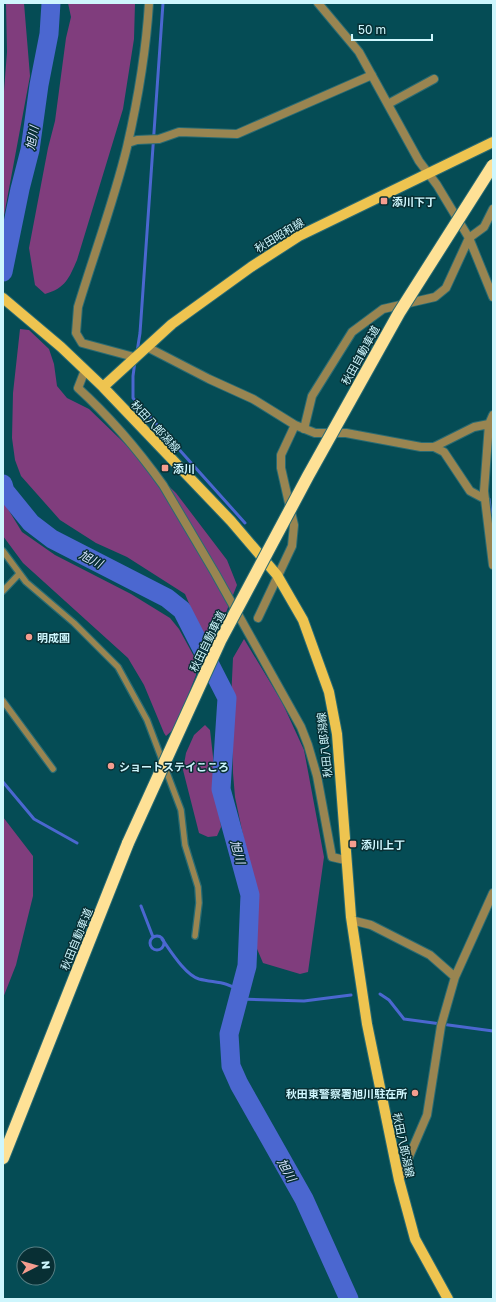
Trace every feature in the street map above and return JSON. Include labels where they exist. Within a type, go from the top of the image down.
[{"type":"highway","name":"秋田自動車道","points":[[3,1158],[128,844],[220,642],[308,476],[399,313],[493,166]]},
{"type":"main road","name":"秋田昭和線","points":[[103,387],[134,357],[172,324],[251,267],[299,236],[493,142]]},
{"type":"main road","name":"秋田八郎潟線","points":[[3,298],[61,347],[103,387],[231,521],[277,575],[303,620],[329,692],[337,734],[345,860],[351,920],[367,1024],[399,1180],[415,1239],[448,1299]]},
{"type":"street","points":[[134,357],[82,343],[76,332],[78,307],[128,143],[138,96],[146,40],[149,3]]},
{"type":"street","points":[[318,3],[360,52],[419,161],[429,174],[469,238],[493,297]]},
{"type":"street","points":[[128,143],[159,139],[179,132],[238,134],[372,75]]},
{"type":"street","points":[[388,104],[434,79]]},
{"type":"street","points":[[304,429],[312,396],[352,332],[384,309],[427,300],[446,288],[469,238],[484,227],[493,209]]},
{"type":"street","points":[[147,346],[209,379],[253,399],[296,425],[315,433],[346,433],[421,447],[434,447],[474,427],[491,431]]},
{"type":"street","points":[[85,370],[78,388],[145,459],[163,485],[284,694],[308,744],[318,783],[332,857],[345,860]]},
{"type":"street","points":[[493,414],[485,499],[493,565]]},
{"type":"street","points":[[258,618],[292,546],[294,538],[294,525],[281,468],[281,455],[296,425]]},
{"type":"street","points":[[434,447],[444,452],[470,491],[485,499]]},
{"type":"street","points":[[399,1180],[427,1114],[442,1023],[455,977],[493,893]]},
{"type":"street","points":[[351,920],[371,925],[430,955],[455,977]]},
{"type":"lane","points":[[3,551],[19,574],[45,600],[74,623],[118,667],[147,720],[181,810],[185,845],[198,887],[199,903],[195,936]]},
{"type":"lane","points":[[3,591],[19,574]]},
{"type":"lane","points":[[3,701],[53,769]]},
{"type":"shaded area","points":[[6,3],[24,3],[30,76],[3,221],[3,104],[7,52]]},
{"type":"shaded area","points":[[68,3],[135,3],[134,39],[123,109],[77,260],[66,282],[58,289],[45,294],[35,285],[29,248],[48,148],[55,121],[66,38],[71,17]]},
{"type":"shaded area","points":[[20,329],[29,330],[49,349],[54,364],[57,386],[67,398],[89,409],[176,493],[227,560],[237,585],[223,620],[212,634],[203,636],[185,594],[127,557],[96,543],[60,520],[21,476],[15,460],[12,438],[13,393]]},
{"type":"shaded area","points":[[3,501],[22,532],[55,555],[131,594],[170,618],[179,629],[196,660],[196,675],[175,728],[166,736],[144,685],[128,658],[23,563],[3,536]]},
{"type":"shaded area","points":[[244,639],[282,702],[304,750],[324,857],[308,972],[300,974],[263,963],[255,944],[255,892],[235,797],[233,773],[231,700],[233,658]]},
{"type":"shaded area","points":[[205,725],[210,730],[221,827],[217,836],[208,837],[199,833],[183,770],[186,753],[194,735]]},
{"type":"shaded area","points":[[3,817],[33,856],[33,896],[16,965],[3,998]]},
{"type":"waterway","name":"旭川","points":[[3,272],[20,189],[30,150],[39,85],[49,34],[51,3]]},
{"type":"waterway","points":[[137,352],[140,333],[163,3]]},
{"type":"waterway","points":[[135,361],[133,398],[245,523]]},
{"type":"waterway","points":[[490,451],[493,441]]},
{"type":"waterway","name":"旭川","points":[[3,484],[5,491],[31,523],[52,539],[167,598],[182,610],[227,698],[221,789],[250,895],[247,966],[229,1034],[231,1066],[239,1084],[304,1199],[349,1299]]},
{"type":"waterway","points":[[489,499],[493,529]]},
{"type":"waterway","points":[[3,782],[34,819],[77,843]]},
{"type":"waterway","points":[[141,906],[153,937]]},
{"type":"waterway","points":[[157,936],[162,938],[164,943],[162,948],[157,950],[152,948],[150,943],[152,938],[157,936]]},
{"type":"waterway","points":[[162,939],[178,962],[188,973],[199,979],[230,985],[240,991]]},
{"type":"waterway","points":[[380,994],[389,1000],[404,1019],[493,1031]]},
{"type":"waterway","points":[[238,999],[304,1001],[351,995]]},
{"type":"place","name":"添川下丁","points":[[384,201]]},
{"type":"place","name":"添川","points":[[165,468]]},
{"type":"place","name":"明成園","points":[[29,637]]},
{"type":"place","name":"ショートステイこころ","points":[[111,766]]},
{"type":"place","name":"添川上丁","points":[[353,844]]},
{"type":"place","name":"秋田東警察署旭川駐在所","points":[[415,1093]]}]
